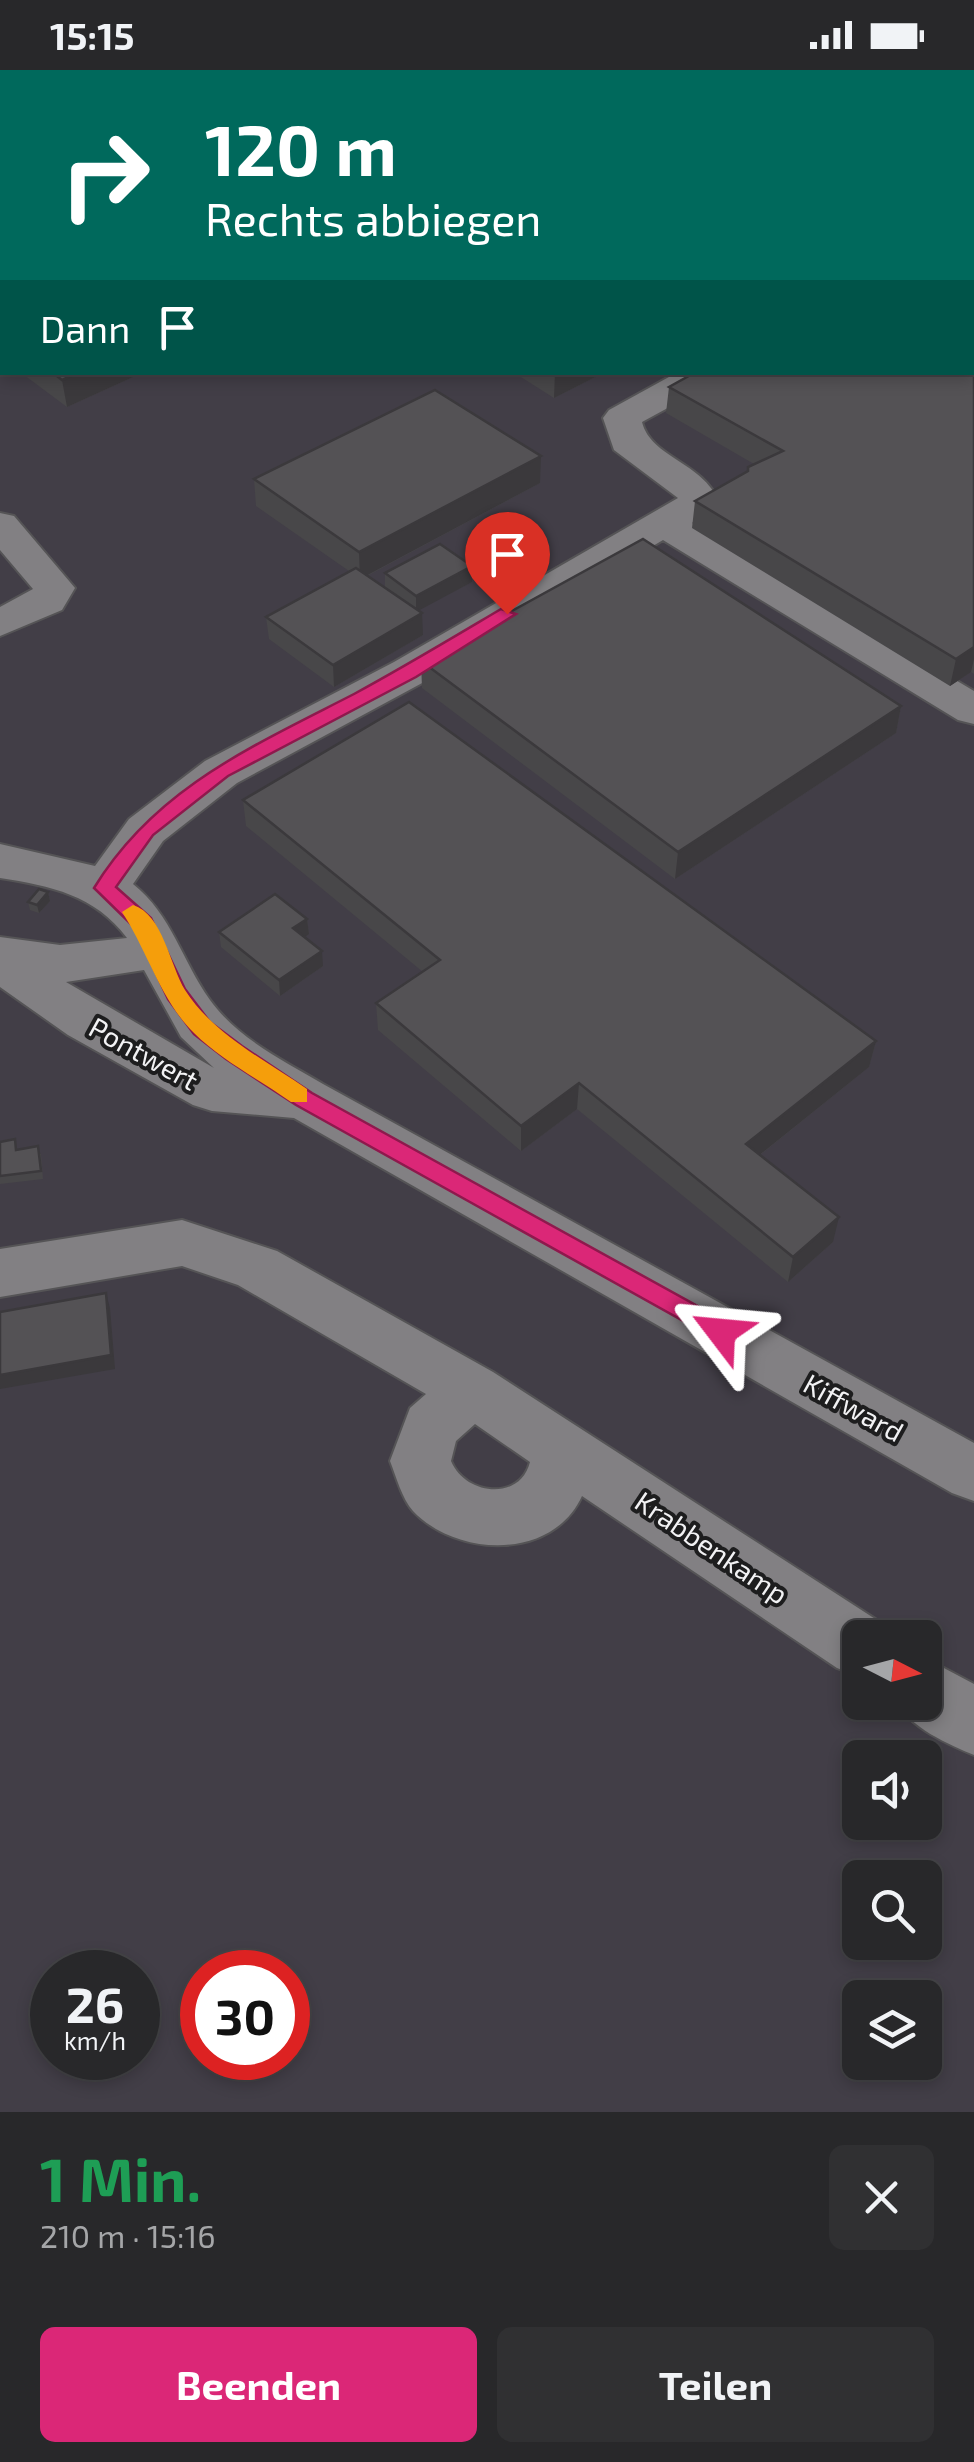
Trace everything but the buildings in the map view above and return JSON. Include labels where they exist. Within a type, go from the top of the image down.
[{"type":"street","points":[[104,888],[146,830],[221,772],[409,672],[699,502],[693,486],[628,442],[622,418],[701,375]]},
{"type":"street","points":[[665,524],[974,710]]},
{"type":"street","points":[[0,525],[54,588],[47,601],[0,623]]},
{"type":"street","name":"Kiffward","points":[[0,860],[83,876],[104,888],[144,924],[176,993],[202,1028],[304,1099],[974,1474]]},
{"type":"street","name":"Pontwert","points":[[0,958],[80,966],[156,950]]},
{"type":"street","name":"Pontwert","points":[[0,958],[86,1021],[212,1091],[304,1099]]},
{"type":"street","name":"Krabbenkamp","points":[[0,1273],[182,1243],[257,1268],[472,1390],[842,1634]]},
{"type":"street","points":[[472,1390],[432,1420],[422,1440],[421,1463],[431,1490],[448,1507],[471,1518],[496,1521],[521,1516],[554,1488],[564,1467],[564,1448]]},
{"type":"street","points":[[942,1701],[974,1722]]},
{"type":"shaded area","points":[[0,375],[974,375],[974,2112],[0,2112]]},
{"type":"slow traffic","points":[[133,912],[144,924],[176,993],[202,1028],[299,1095]]},
{"type":"route","points":[[507,614],[409,672],[221,772],[146,830],[104,888],[119,897],[144,924],[176,993],[202,1028],[234,1052],[304,1099],[721,1332]]}]
